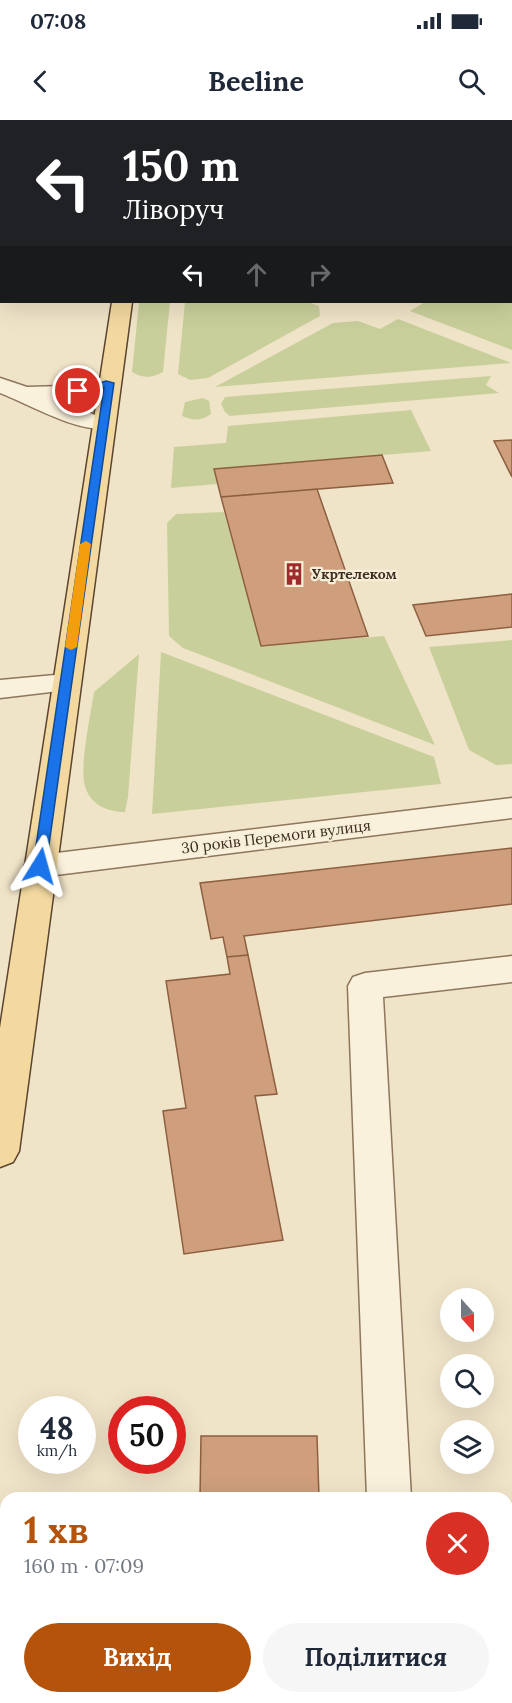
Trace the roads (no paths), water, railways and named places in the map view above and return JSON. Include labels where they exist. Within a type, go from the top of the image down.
[{"type":"main road","points":[[0,1151],[122,303]]},
{"type":"street","points":[[23,393],[63,393],[109,383]]},
{"type":"street","points":[[0,385],[91,423],[103,423]]},
{"type":"street","points":[[0,689],[66,683]]},
{"type":"street","name":"30 років Перемоги вулиця","points":[[40,866],[512,808]]},
{"type":"street","points":[[389,1492],[364,986],[512,969]]},
{"type":"place","name":"Укртелеком","points":[[294,574]]}]
